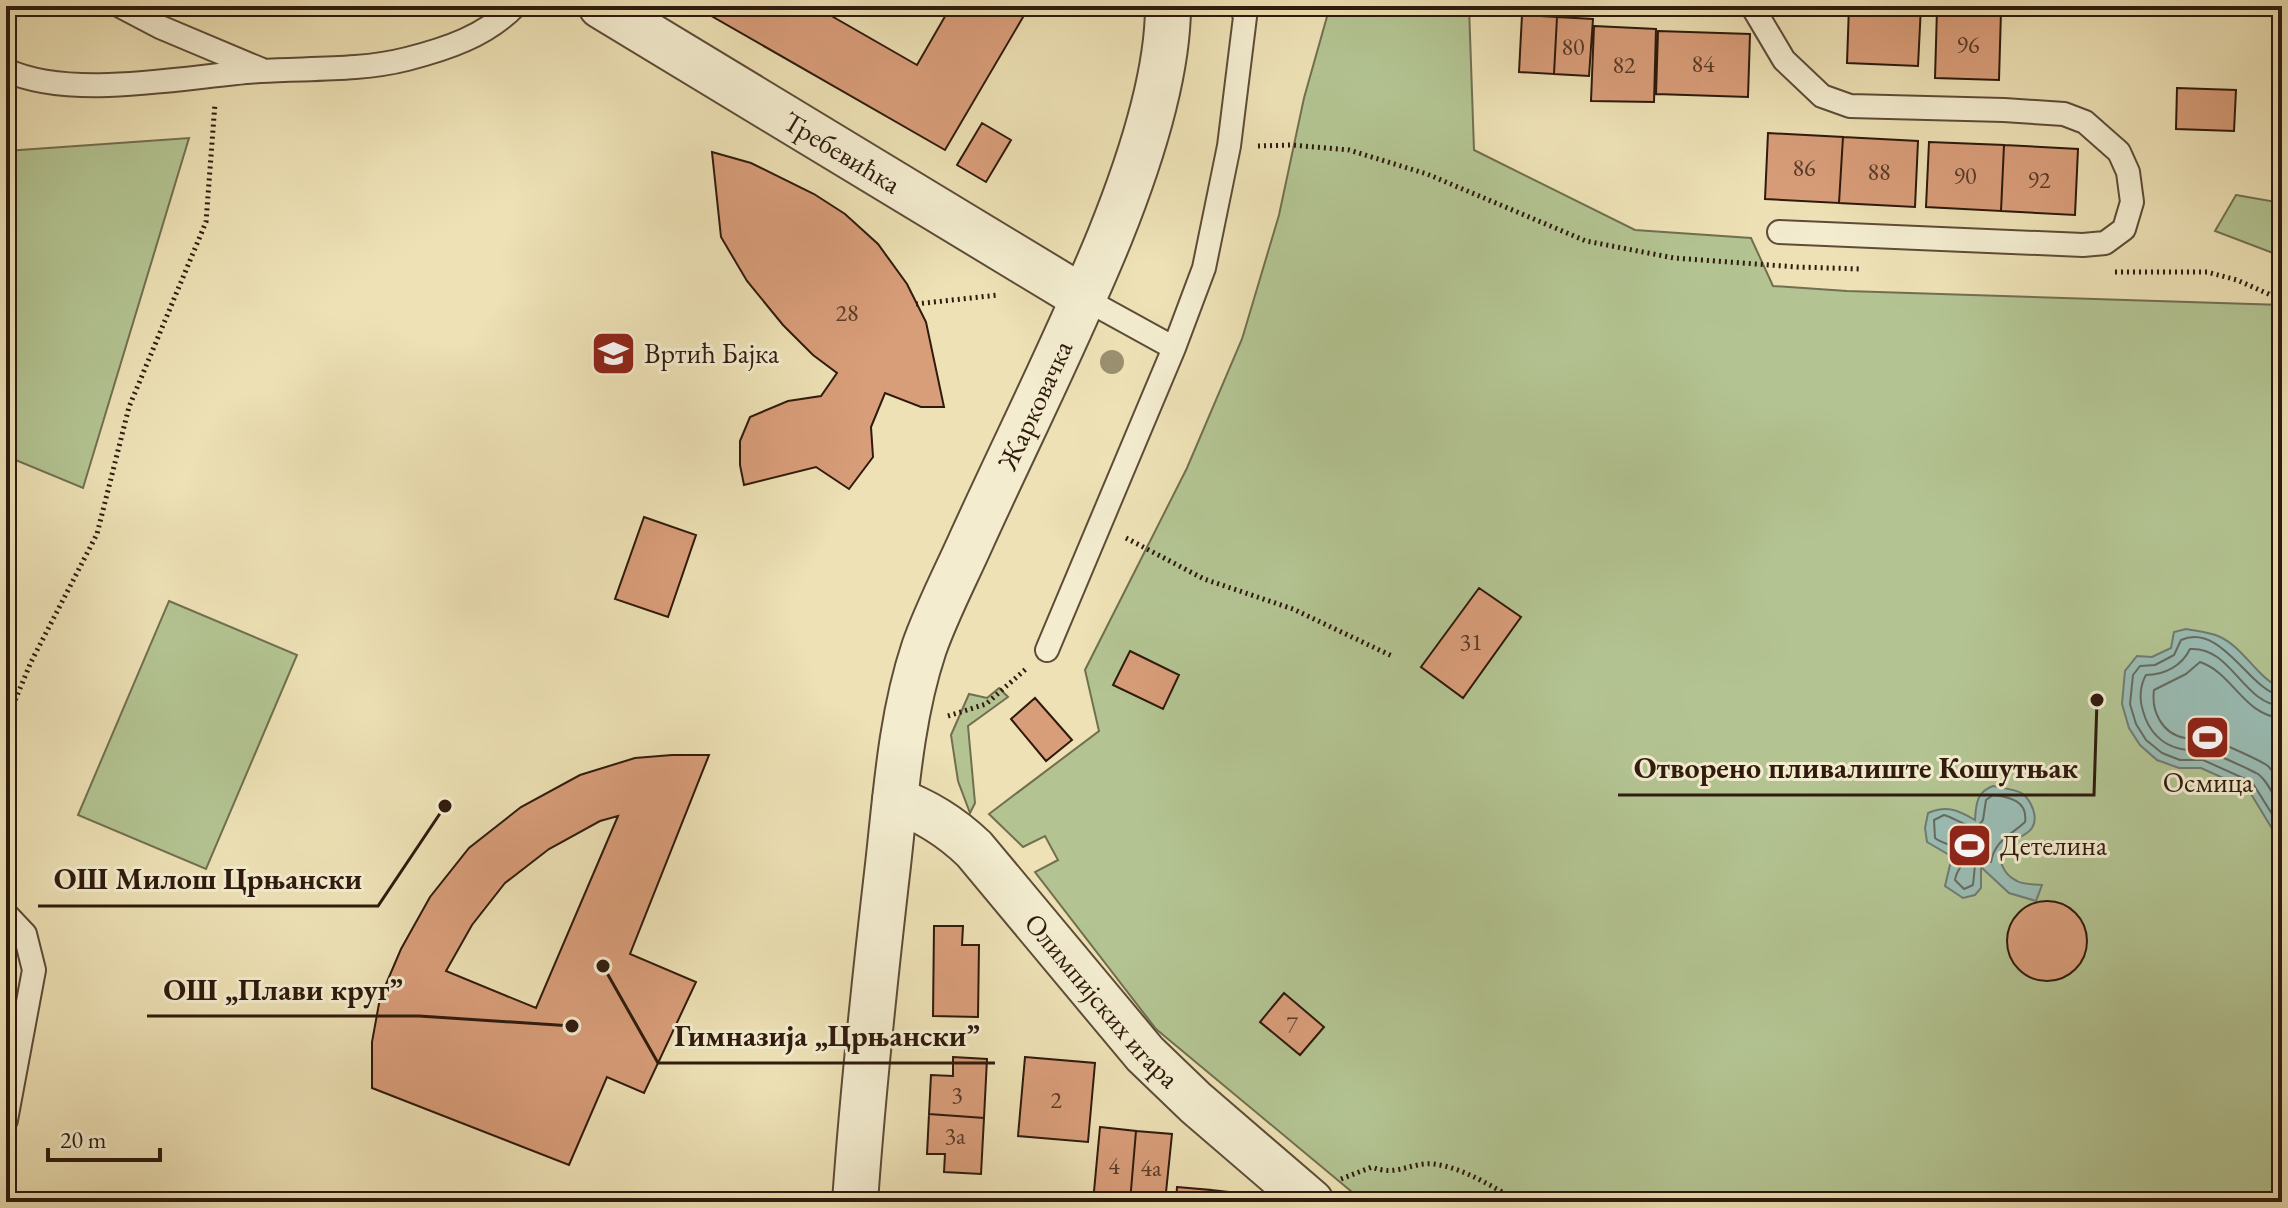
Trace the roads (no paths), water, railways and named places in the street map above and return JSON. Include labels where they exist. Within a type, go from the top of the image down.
[{"type":"street","name":"Требевићка","points":[[601,6],[1085,299]]},
{"type":"street","name":"Жарковачка","points":[[855,1202],[869,1031],[895,800],[917,671],[993,493],[1085,299],[1135,173],[1154,101],[1164,50],[1168,6]]},
{"type":"street","name":"Олимпијских игара","points":[[895,800],[937,819],[974,849],[1145,1054],[1196,1103],[1324,1191]]},
{"type":"lane","points":[[120,6],[160,27],[265,71]]},
{"type":"lane","points":[[6,70],[21,77],[60,84],[125,84],[403,60],[456,45],[501,19],[515,6]]},
{"type":"lane","points":[[1047,650],[1174,348],[1204,268],[1229,146],[1245,17],[1241,6]]},
{"type":"lane","points":[[1752,6],[1784,60],[1822,96],[1850,106],[2064,114],[2085,122],[2119,152],[2128,172],[2132,202],[2124,229],[2105,243],[2083,245],[1779,232]]},
{"type":"lane","points":[[1085,299],[1174,348]]},
{"type":"lane","points":[[6,914],[25,934],[34,970],[6,1120]]},
{"type":"water","name":"Осмица","points":[[2186,629],[2227,641],[2282,689],[2282,845],[2248,789],[2201,768],[2179,768],[2157,760],[2140,745],[2129,728],[2122,704],[2125,671],[2137,656],[2152,657],[2171,648],[2174,632]]},
{"type":"water","name":"Детелина","points":[[1993,786],[2023,794],[2033,810],[2035,819],[2032,828],[2002,850],[2001,860],[2012,878],[2022,883],[2042,885],[2036,901],[2009,893],[1981,867],[1981,888],[1975,895],[1963,898],[1945,886],[1950,865],[1959,854],[1951,856],[1927,842],[1925,828],[1928,813],[1952,810],[1975,820],[1980,795]]},
{"type":"place","name":"Вртић Бајка","points":[[613,353]]},
{"type":"place","name":"Отворено пливалиште Кошутњак","points":[[2097,700]]},
{"type":"place","name":"Осмица","points":[[2208,737]]},
{"type":"place","name":"ОШ Милош Црњански","points":[[445,806]]},
{"type":"place","name":"Детелина","points":[[1969,845]]},
{"type":"place","name":"Гимназија „Црњански”","points":[[603,966]]},
{"type":"place","name":"ОШ „Плави круг”","points":[[572,1026]]}]
